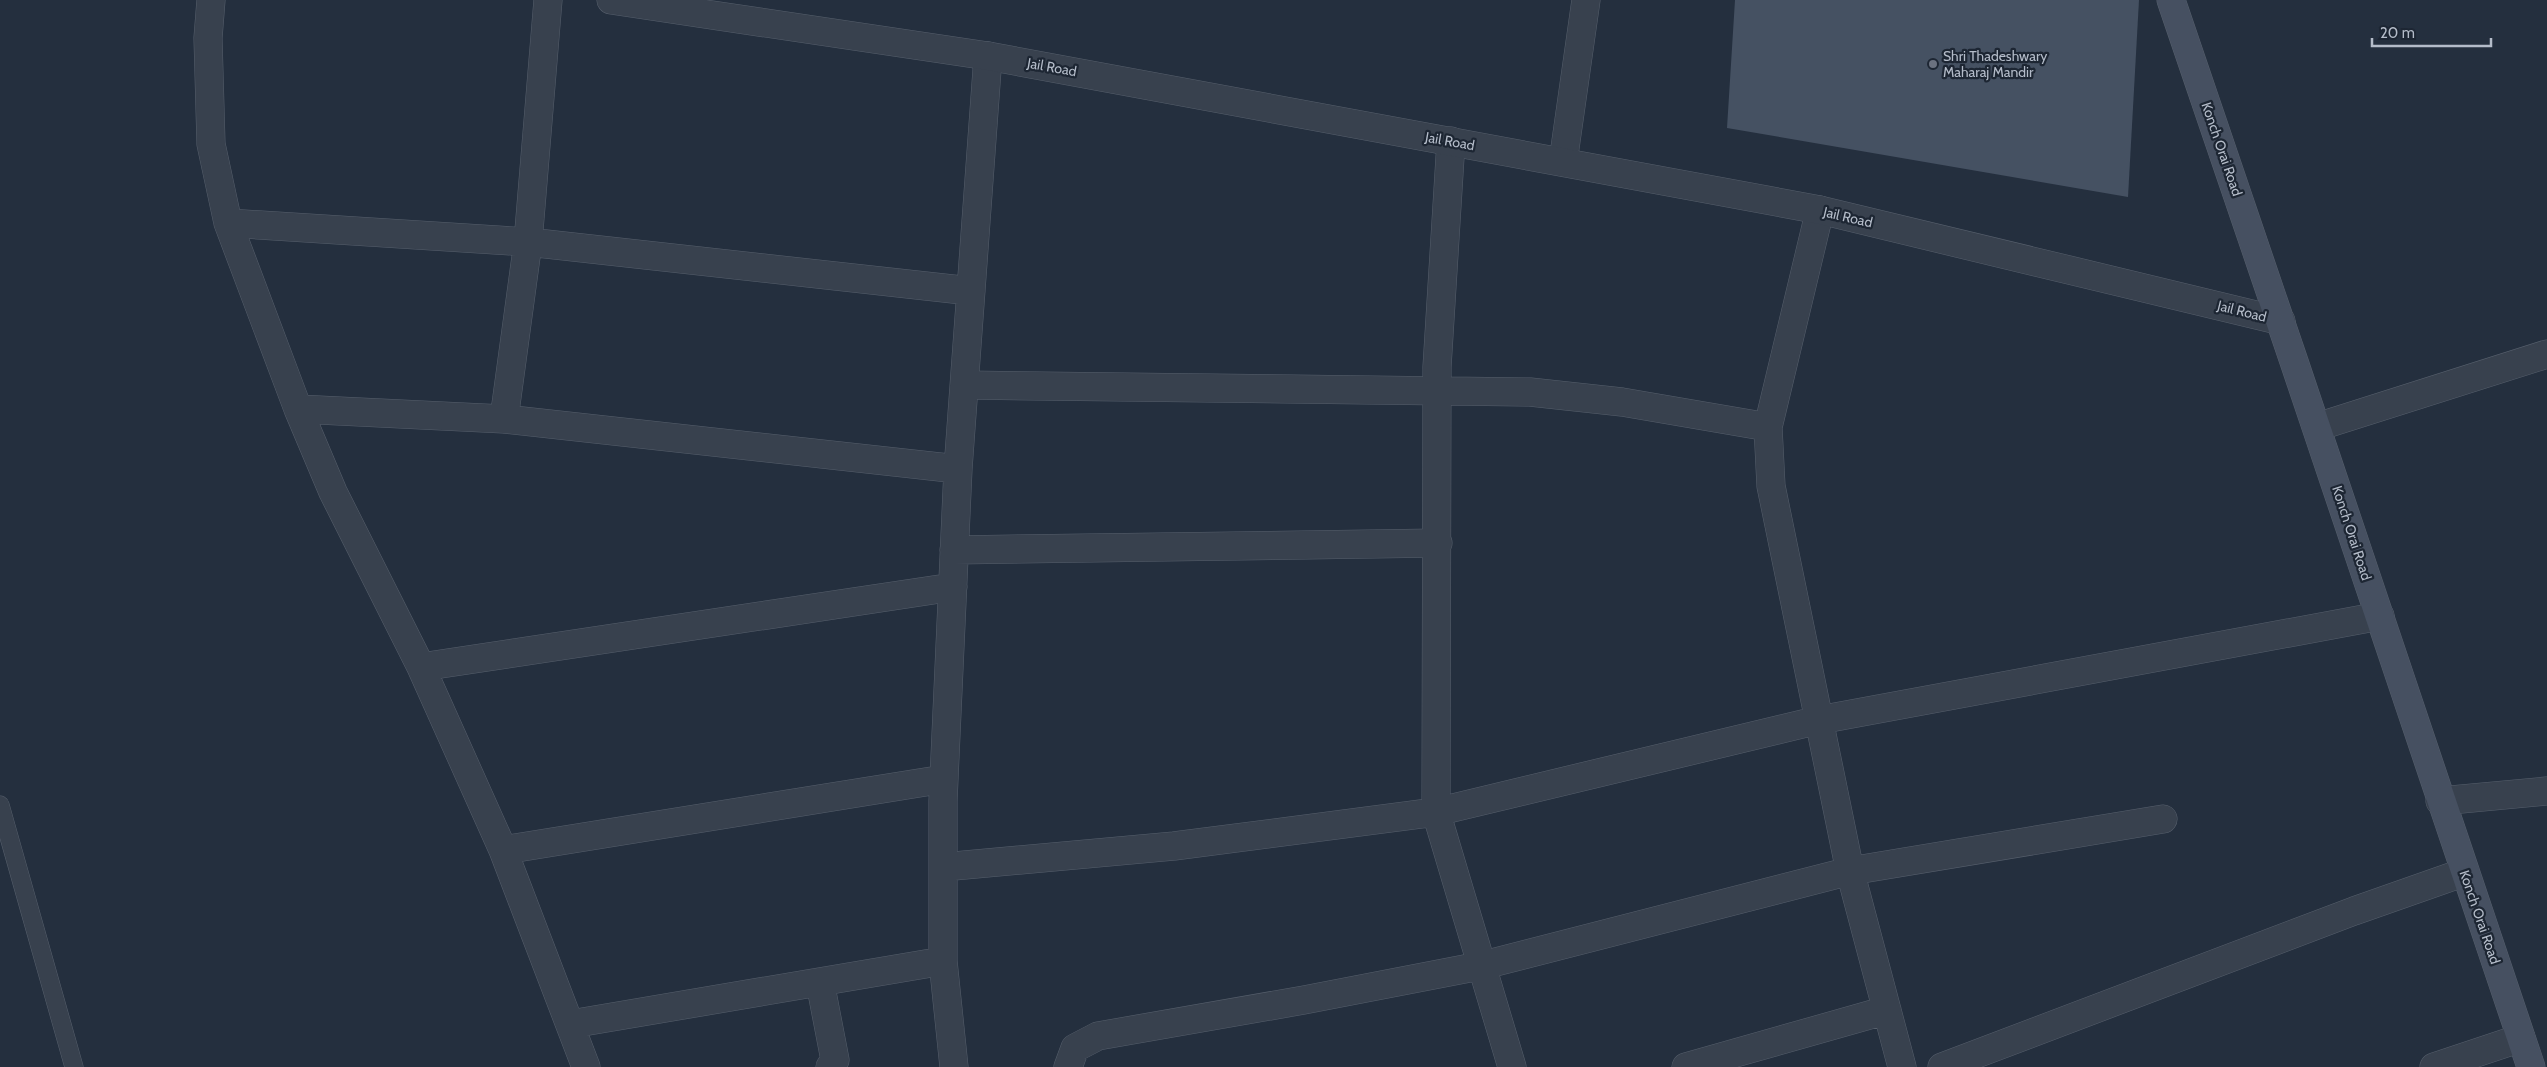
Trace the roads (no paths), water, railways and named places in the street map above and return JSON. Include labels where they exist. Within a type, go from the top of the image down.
[{"type":"main road","name":"Konch Orai Road","points":[[2171,0],[2317,427],[2440,801],[2531,1067]]},
{"type":"street","points":[[211,0],[208,38],[211,144],[228,223],[298,409],[333,492],[422,667],[503,850],[586,1067]]},
{"type":"street","points":[[504,419],[528,242],[548,0]]},
{"type":"street","name":"Jail Road","points":[[611,0],[988,56],[1820,210],[2281,321]]},
{"type":"street","points":[[1563,162],[1586,0]]},
{"type":"street","points":[[954,1067],[943,961],[944,779],[958,469],[988,56]]},
{"type":"street","points":[[1451,141],[1437,390],[1436,812],[1480,966],[1512,1067]]},
{"type":"street","points":[[1820,210],[1768,427],[1771,486],[1850,871],[1902,1067]]},
{"type":"street","points":[[228,223],[528,242],[971,291]]},
{"type":"street","points":[[2317,427],[2547,354]]},
{"type":"street","points":[[965,385],[1530,392],[1622,402],[1768,427]]},
{"type":"street","points":[[298,409],[504,419],[958,469]]},
{"type":"street","points":[[954,550],[1438,543]]},
{"type":"street","points":[[422,667],[953,586]]},
{"type":"street","points":[[943,867],[1174,846],[1436,812],[1819,720],[2380,616]]},
{"type":"street","points":[[503,850],[944,779]]},
{"type":"street","points":[[2440,801],[2547,791]]},
{"type":"street","points":[[1068,1067],[1076,1048],[1098,1036],[1304,1000],[1480,966],[1850,871],[2163,819]]},
{"type":"street","points":[[1942,1067],[2354,911],[2465,872]]},
{"type":"street","points":[[571,1024],[943,961]]},
{"type":"street","points":[[820,982],[834,1060],[830,1067]]},
{"type":"street","points":[[1686,1067],[1887,1010]]},
{"type":"street","points":[[2434,1067],[2521,1038]]},
{"type":"lane","points":[[0,805],[74,1067]]},
{"type":"place","name":"Shri Thadeshwary Maharaj Mandir","points":[[1933,64]]}]
